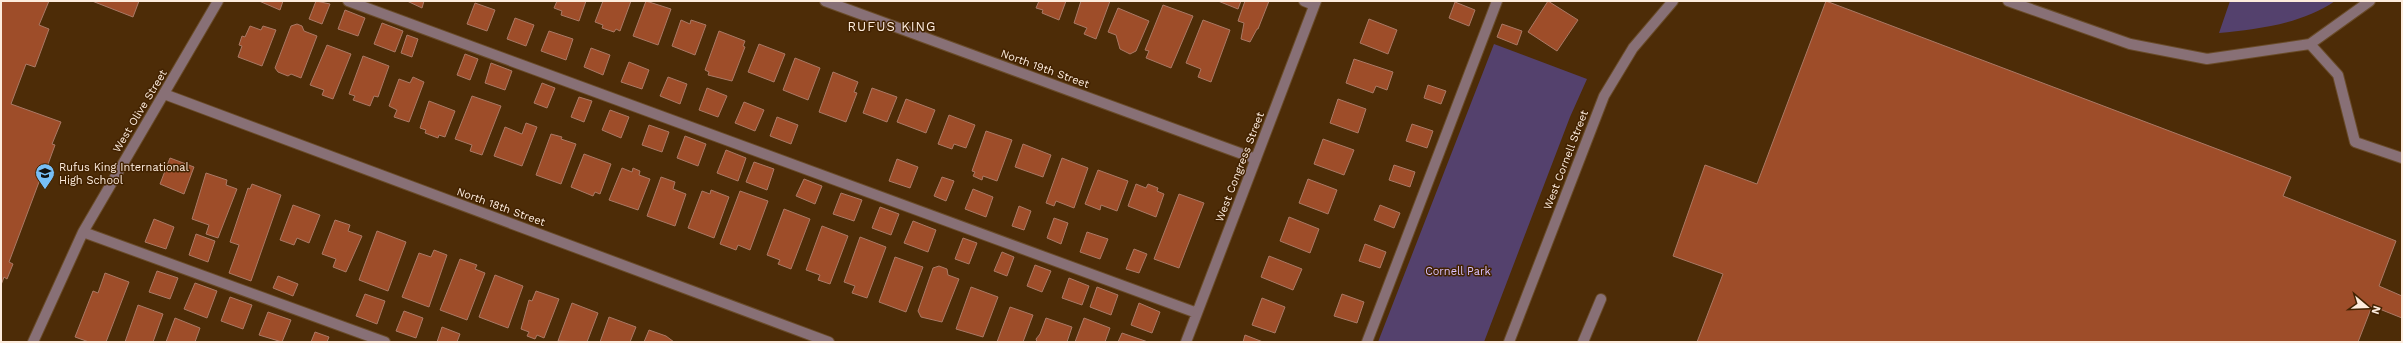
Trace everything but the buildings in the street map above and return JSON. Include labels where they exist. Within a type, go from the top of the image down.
[{"type":"street","name":"West Olive Street","points":[[33,342],[83,232],[218,1]]},
{"type":"street","points":[[348,1],[1197,313]]},
{"type":"street","name":"North 19th Street","points":[[825,1],[1256,159]]},
{"type":"street","points":[[1304,1],[1315,3]]},
{"type":"street","points":[[1367,342],[1497,1]]},
{"type":"street","name":"West Cornell Street","points":[[1509,342],[1604,96],[1632,48],[1672,1]]},
{"type":"street","points":[[2008,1],[2130,44],[2207,58],[2310,44],[2370,1]]},
{"type":"street","name":"West Congress Street","points":[[1186,342],[1315,3]]},
{"type":"street","points":[[2310,44],[2338,75],[2355,142],[2402,158]]},
{"type":"street","name":"North 18th Street","points":[[164,94],[829,342]]},
{"type":"street","points":[[83,232],[385,342]]},
{"type":"street","points":[[1583,342],[1602,299]]},
{"type":"green space","points":[[2230,1],[2335,1],[2322,9],[2294,20],[2249,30],[2219,33]]},
{"type":"green space","name":"Cornell Park","points":[[1494,44],[1587,79],[1570,117],[1484,342],[1378,342]]},
{"type":"place","name":"Rufus King International High School","points":[[45,190]]},
{"type":"district","name":"RUFUS KING","points":[[892,26]]}]
